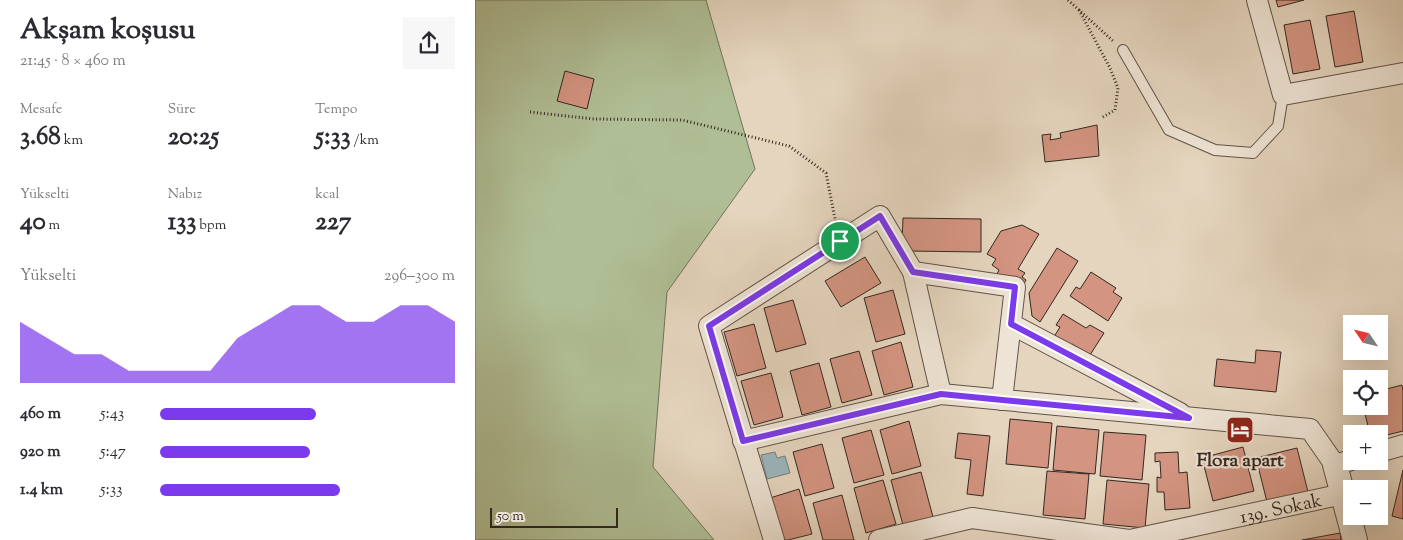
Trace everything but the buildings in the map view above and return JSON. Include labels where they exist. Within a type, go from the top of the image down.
[{"type":"street","points":[[1257,0],[1283,95],[1403,73]]},
{"type":"street","points":[[774,540],[709,326],[880,216],[913,272],[941,394]]},
{"type":"street","points":[[913,272],[1015,287],[1002,400]]},
{"type":"street","points":[[1011,324],[1189,418]]},
{"type":"street","points":[[743,441],[941,394],[1310,429],[1343,462]]},
{"type":"street","points":[[1388,449],[1403,445]]},
{"type":"street","name":"139. Sokak","points":[[879,540],[972,518],[1129,540],[1343,494]]},
{"type":"street","points":[[1351,525],[1355,540]]},
{"type":"lane","points":[[1123,50],[1169,130],[1215,150],[1253,153],[1278,126],[1283,95]]},
{"type":"path","points":[[1068,0],[1123,50]]},
{"type":"path","points":[[1079,10],[1110,68],[1118,88],[1115,110],[1101,118]]},
{"type":"path","points":[[530,112],[594,119],[682,120],[789,146],[826,173],[840,241]]},
{"type":"green space","points":[[475,0],[706,0],[755,169],[667,292],[653,467],[714,540],[475,540]]},
{"type":"water","points":[[775,452],[777,458],[785,456],[790,473],[767,479],[761,455]]},
{"type":"place","name":"Flora apart","points":[[1240,430]]},
{"type":"route","points":[[880,216],[913,272],[1015,287],[1011,324],[1189,418],[941,394],[743,441],[709,326],[840,241],[880,216]]}]
